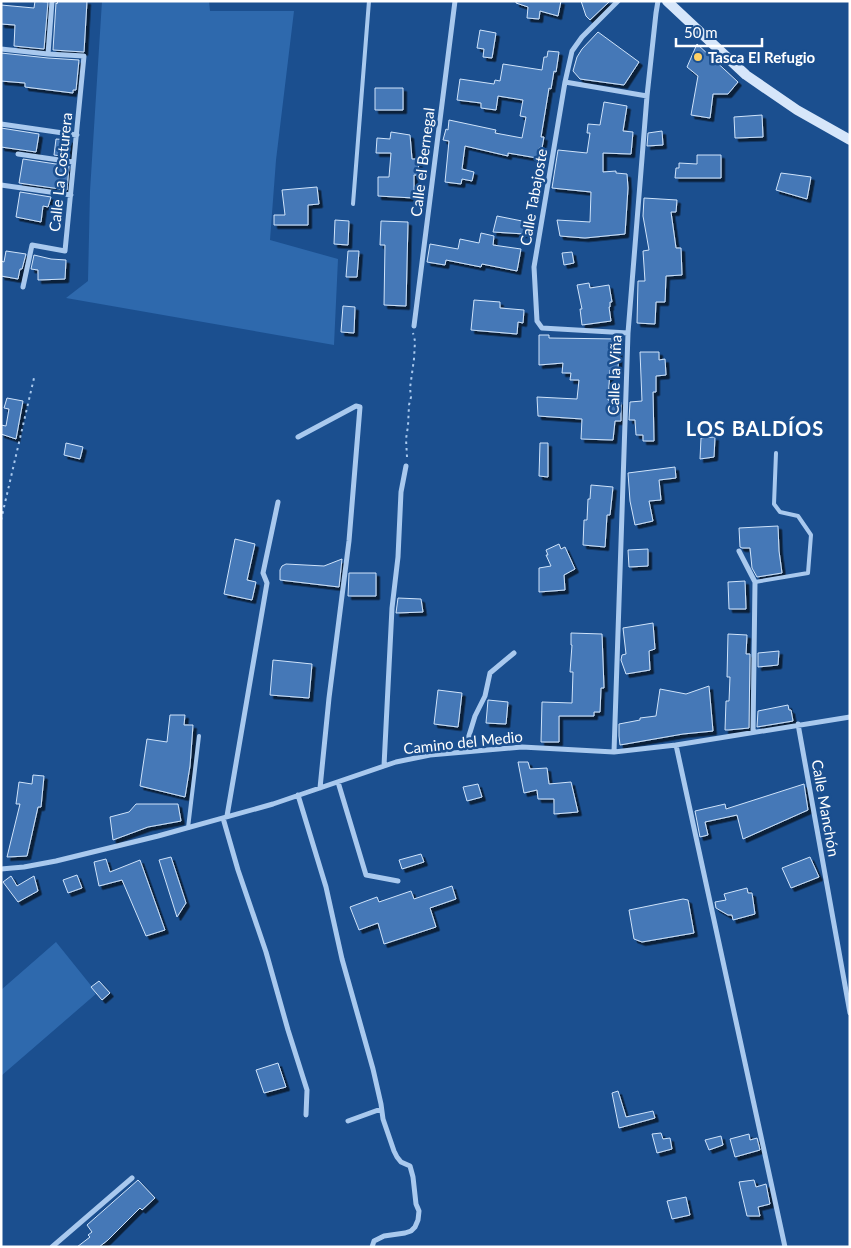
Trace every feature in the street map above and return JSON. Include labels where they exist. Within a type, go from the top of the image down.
[{"type":"main road","points":[[667,1],[746,75],[797,110],[850,140]]},
{"type":"street","points":[[48,54],[52,1]]},
{"type":"street","name":"Calle el Bernegal","points":[[414,326],[455,1]]},
{"type":"street","name":"Calle Tabajoste","points":[[618,1],[582,37],[572,51],[534,266],[536,321],[542,328],[628,332]]},
{"type":"street","name":"Calle la Viña","points":[[614,752],[628,332],[647,96],[658,1]]},
{"type":"street","name":"Calle La Costurera","points":[[1,49],[84,56],[65,251],[32,245],[23,287]]},
{"type":"street","points":[[565,82],[647,96]]},
{"type":"street","points":[[1,124],[77,135]]},
{"type":"street","points":[[18,154],[74,162]]},
{"type":"street","points":[[1,185],[71,195]]},
{"type":"street","points":[[298,437],[356,406],[360,407],[349,541],[329,698],[320,788]]},
{"type":"street","points":[[384,766],[392,608],[398,557],[401,492],[406,466]]},
{"type":"street","points":[[278,502],[263,574],[267,583],[225,817],[238,870],[266,952],[307,1090],[306,1115]]},
{"type":"street","points":[[739,551],[755,582],[753,732]]},
{"type":"street","points":[[464,752],[475,716],[485,696],[490,673],[514,653]]},
{"type":"street","name":"Camino del Medio","points":[[1,869],[56,861],[188,828],[298,795],[396,762],[430,755],[522,746],[614,752],[676,745],[850,716]]},
{"type":"street","name":"Calle Manchón","points":[[798,724],[850,1013]]},
{"type":"street","points":[[676,745],[785,1247]]},
{"type":"street","points":[[338,782],[366,875],[398,881]]},
{"type":"street","points":[[298,795],[326,888],[383,1120],[394,1151],[401,1162],[410,1166],[413,1177],[418,1211],[418,1220],[415,1227],[405,1233],[384,1236],[374,1241],[372,1247]]},
{"type":"street","points":[[348,1121],[381,1109]]},
{"type":"street","points":[[52,1247],[132,1178]]},
{"type":"lane","points":[[353,204],[368,1]]},
{"type":"lane","points":[[755,582],[808,573],[811,535],[798,516],[780,512],[774,504],[776,453]]},
{"type":"lane","points":[[188,828],[199,736]]},
{"type":"path","points":[[406,466],[408,461],[406,439],[414,359],[415,341],[412,331],[414,326]]},
{"type":"path","points":[[1,520],[34,378]]},
{"type":"shaded area","points":[[102,1],[209,1],[210,11],[294,11],[276,160],[270,240],[338,259],[334,345],[66,298],[88,281],[90,191]]},
{"type":"shaded area","points":[[56,942],[97,993],[1,1076],[1,990]]},
{"type":"building","points":[[35,1],[48,2],[44,49],[14,46],[15,25],[1,24],[1,5],[34,8]]},
{"type":"building","points":[[58,1],[87,1],[84,52],[53,50],[56,3]]},
{"type":"building","points":[[516,1],[561,1],[558,16],[540,11],[539,19],[527,18],[528,7],[516,3]]},
{"type":"building","points":[[581,1],[610,1],[590,20],[586,16]]},
{"type":"building","points":[[480,30],[496,33],[492,58],[483,57],[484,49],[477,48]]},
{"type":"building","points":[[598,32],[639,62],[624,85],[580,79],[573,71],[577,57],[582,49]]},
{"type":"building","points":[[697,44],[738,82],[728,94],[713,94],[710,118],[691,115],[698,76],[687,67]]},
{"type":"building","points":[[548,51],[559,52],[556,72],[554,71],[551,89],[549,88],[541,137],[544,137],[542,148],[539,148],[537,158],[508,153],[508,156],[465,146],[462,169],[474,172],[472,181],[462,179],[461,184],[445,182],[449,141],[443,140],[446,129],[448,130],[449,120],[496,130],[495,133],[522,138],[526,117],[520,116],[523,100],[498,96],[496,110],[481,108],[481,103],[457,100],[460,79],[494,84],[495,80],[500,81],[503,64],[542,70],[544,57],[547,57]]},
{"type":"building","points":[[1,53],[79,60],[76,90],[73,90],[73,93],[25,87],[25,83],[1,81]]},
{"type":"building","points":[[375,88],[403,88],[403,110],[375,110]]},
{"type":"building","points":[[604,102],[627,106],[623,131],[633,132],[631,154],[603,153],[603,172],[616,171],[616,173],[627,174],[625,234],[585,238],[560,236],[557,220],[590,222],[591,192],[552,188],[558,150],[587,153],[590,133],[587,133],[588,124],[600,125]]},
{"type":"building","points":[[762,115],[763,137],[735,138],[734,117]]},
{"type":"building","points":[[1,128],[39,134],[36,152],[1,147]]},
{"type":"building","points":[[662,131],[663,145],[647,146],[648,133]]},
{"type":"building","points":[[391,132],[410,135],[412,159],[419,159],[418,175],[414,175],[414,198],[378,196],[378,177],[389,177],[391,153],[376,153],[377,138],[390,139]]},
{"type":"building","points":[[56,139],[70,140],[68,157],[54,155]]},
{"type":"building","points":[[697,155],[721,155],[721,178],[675,178],[676,168],[679,168],[679,163],[697,164]]},
{"type":"building","points":[[23,159],[69,166],[67,190],[19,183]]},
{"type":"building","points":[[781,173],[811,177],[807,199],[776,190]]},
{"type":"building","points":[[317,187],[319,204],[308,205],[308,225],[274,225],[274,215],[285,215],[282,190]]},
{"type":"building","points":[[20,192],[51,197],[48,207],[43,206],[41,222],[16,217]]},
{"type":"building","points":[[644,198],[677,200],[676,212],[671,212],[676,248],[681,248],[682,275],[666,276],[665,302],[656,302],[655,324],[637,323],[638,281],[645,281],[643,251],[649,250],[643,216]]},
{"type":"building","points":[[497,216],[527,222],[525,234],[493,232]]},
{"type":"building","points":[[335,220],[349,221],[348,245],[334,244]]},
{"type":"building","points":[[381,221],[408,222],[406,306],[384,305],[385,245],[380,245]]},
{"type":"building","points":[[481,233],[494,236],[493,245],[521,249],[517,271],[482,264],[481,267],[446,260],[445,265],[427,262],[430,244],[458,249],[460,239],[479,243]]},
{"type":"building","points":[[6,251],[26,254],[18,279],[1,276],[1,261],[4,262]]},
{"type":"building","points":[[348,251],[359,251],[357,277],[346,277]]},
{"type":"building","points":[[572,252],[574,263],[564,265],[562,253]]},
{"type":"building","points":[[34,255],[66,260],[65,279],[38,280],[38,270],[31,269]]},
{"type":"building","points":[[589,283],[590,288],[609,285],[612,302],[610,302],[609,307],[611,321],[582,325],[580,309],[582,309],[577,285]]},
{"type":"building","points":[[474,300],[500,302],[500,308],[524,310],[523,323],[518,322],[517,334],[471,330]]},
{"type":"building","points":[[343,306],[355,307],[354,333],[341,332]]},
{"type":"building","points":[[539,335],[549,335],[549,338],[619,339],[618,370],[610,370],[608,400],[621,402],[621,421],[615,421],[613,440],[581,439],[582,419],[538,416],[537,397],[577,399],[579,380],[570,380],[571,373],[562,373],[563,363],[539,365]]},
{"type":"building","points":[[640,352],[659,352],[659,360],[665,359],[666,375],[656,376],[656,392],[653,392],[654,441],[643,441],[643,435],[636,435],[635,420],[629,420],[630,402],[642,401]]},
{"type":"building","points":[[7,398],[23,401],[16,439],[1,434],[1,425],[6,426],[9,409],[4,408]]},
{"type":"building","points":[[715,437],[714,457],[700,459],[701,438]]},
{"type":"building","points":[[66,443],[83,447],[80,459],[64,455]]},
{"type":"building","points":[[540,443],[548,443],[548,477],[539,476]]},
{"type":"building","points":[[675,467],[676,478],[659,480],[661,500],[649,501],[653,521],[635,525],[630,501],[628,473]]},
{"type":"building","points":[[591,485],[613,487],[610,515],[607,515],[605,547],[583,545],[584,520],[587,520]]},
{"type":"building","points":[[778,526],[782,573],[757,577],[752,568],[750,548],[740,547],[739,528]]},
{"type":"building","points":[[235,539],[255,544],[247,580],[256,582],[252,600],[224,594]]},
{"type":"building","points":[[559,544],[561,549],[565,547],[575,569],[564,575],[565,590],[539,592],[539,568],[551,566],[546,550]]},
{"type":"building","points":[[648,549],[648,566],[629,567],[628,550]]},
{"type":"building","points":[[342,559],[339,587],[280,580],[280,570],[286,564],[324,566]]},
{"type":"building","points":[[349,573],[376,573],[376,596],[348,596]]},
{"type":"building","points":[[745,581],[746,609],[729,609],[728,582]]},
{"type":"building","points":[[398,598],[421,599],[423,612],[396,613]]},
{"type":"building","points":[[653,623],[655,649],[649,651],[650,670],[626,674],[621,660],[622,655],[626,654],[623,628]]},
{"type":"building","points":[[571,633],[602,634],[604,688],[601,688],[600,712],[594,712],[594,716],[559,716],[559,742],[541,742],[542,702],[572,703],[573,672],[570,672]]},
{"type":"building","points":[[728,634],[747,635],[746,654],[750,654],[749,728],[725,730],[726,701],[729,701],[730,677],[727,677]]},
{"type":"building","points":[[779,651],[778,665],[758,667],[758,653]]},
{"type":"building","points":[[273,660],[312,664],[309,698],[270,695]]},
{"type":"building","points":[[709,686],[713,731],[620,745],[619,724],[656,716],[660,689],[686,694]]},
{"type":"building","points":[[438,690],[462,693],[458,727],[434,724]]},
{"type":"building","points":[[488,700],[508,702],[506,724],[486,723]]},
{"type":"building","points":[[788,705],[793,721],[757,727],[758,711]]},
{"type":"building","points":[[170,715],[185,715],[184,725],[193,725],[190,766],[185,797],[140,786],[147,739],[167,742]]},
{"type":"building","points":[[518,762],[528,762],[530,769],[547,768],[549,784],[571,782],[578,812],[554,814],[554,799],[538,799],[537,790],[524,793]]},
{"type":"building","points":[[33,775],[44,776],[41,807],[38,807],[27,856],[7,857],[20,804],[16,804],[19,782],[32,784]]},
{"type":"building","points":[[478,784],[482,797],[467,801],[463,787]]},
{"type":"building","points":[[804,784],[808,810],[743,839],[737,815],[705,822],[708,835],[700,837],[695,811],[725,804],[726,809]]},
{"type":"building","points":[[136,804],[178,804],[181,821],[148,827],[113,840],[110,817],[129,812]]},
{"type":"building","points":[[421,854],[424,862],[402,869],[399,860]]},
{"type":"building","points":[[171,857],[186,903],[177,917],[159,860]]},
{"type":"building","points":[[810,857],[819,877],[791,888],[782,868]]},
{"type":"building","points":[[106,859],[110,872],[140,860],[165,930],[146,936],[122,880],[99,886],[94,862]]},
{"type":"building","points":[[77,875],[82,888],[68,893],[63,880]]},
{"type":"building","points":[[11,876],[17,886],[34,876],[38,891],[18,902],[3,882]]},
{"type":"building","points":[[452,886],[456,899],[430,908],[436,927],[384,944],[378,923],[359,930],[350,907],[377,897],[379,902],[411,891],[414,899]]},
{"type":"building","points":[[747,888],[748,893],[752,893],[755,914],[733,920],[732,915],[728,915],[716,908],[715,902],[726,900],[724,894]]},
{"type":"building","points":[[683,899],[688,900],[694,933],[642,942],[634,939],[629,910]]},
{"type":"building","points":[[99,981],[110,993],[102,1000],[91,987]]},
{"type":"building","points":[[278,1063],[286,1087],[264,1093],[256,1070]]},
{"type":"building","points":[[618,1091],[626,1117],[653,1111],[655,1118],[619,1128],[612,1093]]},
{"type":"building","points":[[661,1133],[663,1139],[670,1138],[672,1149],[657,1153],[652,1134]]},
{"type":"building","points":[[749,1134],[750,1140],[757,1138],[760,1150],[735,1157],[730,1139]]},
{"type":"building","points":[[721,1136],[723,1145],[709,1150],[705,1140]]},
{"type":"building","points":[[138,1180],[155,1198],[142,1210],[140,1208],[99,1247],[77,1247],[90,1237],[88,1235],[92,1232],[87,1225]]},
{"type":"building","points":[[754,1180],[756,1187],[766,1184],[770,1204],[758,1207],[760,1216],[747,1216],[739,1182]]},
{"type":"building","points":[[686,1197],[690,1215],[672,1219],[667,1201]]},
{"type":"place","name":"Tasca El Refugio","points":[[698,57]]},
{"type":"district","name":"LOS BALDÍOS","points":[[755,428]]}]
